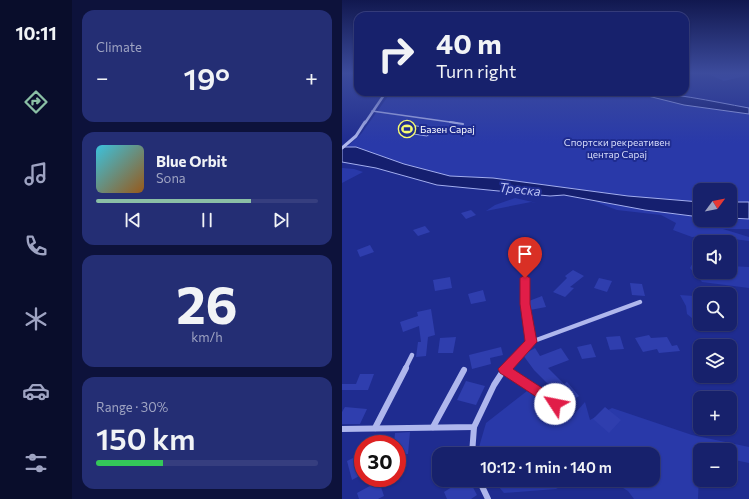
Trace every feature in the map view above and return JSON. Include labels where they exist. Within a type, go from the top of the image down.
[{"type":"street","points":[[342,148],[349,143],[383,96]]},
{"type":"street","points":[[525,278],[525,304],[531,342]]},
{"type":"street","points":[[473,447],[474,427],[494,385],[504,369],[531,342],[640,302]]},
{"type":"street","points":[[375,428],[412,355]]},
{"type":"street","points":[[504,369],[555,404]]},
{"type":"street","points":[[433,427],[464,370]]},
{"type":"street","points":[[342,429],[474,427]]},
{"type":"street","points":[[482,487],[488,499]]},
{"type":"lane","points":[[372,111],[463,124]]},
{"type":"green space","name":"Спортски рекреативен центар Сарај","points":[[388,96],[649,96],[684,105],[749,114],[749,202],[737,202],[737,183],[693,183],[693,202],[628,196],[493,178],[450,176],[404,164],[356,147],[347,147],[361,134]]},
{"type":"green space","points":[[342,168],[354,169],[363,172],[342,183]]},
{"type":"green space","points":[[515,198],[537,203],[531,202],[486,211],[495,205]]},
{"type":"green space","points":[[593,201],[693,216],[693,227],[737,227],[737,219],[749,219],[749,229],[723,229],[749,237],[749,241],[737,239],[737,235],[693,235],[692,237],[673,230],[676,223],[661,215],[617,210]]},
{"type":"green space","points":[[693,262],[693,272],[690,268]]},
{"type":"green space","points":[[737,266],[749,267],[749,288],[702,282],[699,279],[737,279]]},
{"type":"green space","points":[[680,295],[693,296],[693,319],[687,314],[686,306]]},
{"type":"green space","points":[[527,391],[569,420],[585,402],[590,420],[612,408],[692,435],[730,443],[693,443],[693,487],[698,487],[698,499],[634,499],[628,491],[621,487],[660,487],[660,447],[479,447],[486,423]]},
{"type":"green space","points":[[737,444],[749,447],[749,463],[737,460]]},
{"type":"green space","points":[[499,487],[560,487],[556,489],[504,493]]},
{"type":"water","points":[[649,96],[683,96],[705,100],[749,108],[749,114],[684,105]]},
{"type":"water","points":[[410,125],[436,129],[427,136],[400,132]]},
{"type":"water","name":"Треска","points":[[342,147],[356,147],[404,164],[450,176],[493,178],[628,196],[693,201],[693,216],[645,210],[564,195],[550,196],[437,185],[376,168],[342,162]]},
{"type":"water","points":[[737,202],[749,202],[749,219],[737,218]]},
{"type":"building","points":[[471,210],[476,215],[466,219],[461,213]]},
{"type":"building","points":[[425,226],[430,232],[418,236],[413,230]]},
{"type":"building","points":[[370,245],[374,252],[360,257],[357,250]]},
{"type":"building","points":[[573,270],[584,276],[570,287],[574,288],[565,297],[553,292],[567,278],[565,276]]},
{"type":"building","points":[[450,277],[452,288],[435,291],[433,280]]},
{"type":"building","points":[[599,278],[612,281],[607,292],[594,288]]},
{"type":"building","points":[[630,283],[642,284],[645,296],[632,295]]},
{"type":"building","points":[[483,290],[486,301],[471,304],[468,294]]},
{"type":"building","points":[[542,296],[546,307],[530,310],[529,301]]},
{"type":"building","points":[[431,309],[435,335],[428,337],[426,356],[416,357],[418,342],[421,342],[419,326],[403,332],[400,322],[418,316],[417,312]]},
{"type":"building","points":[[649,335],[651,338],[667,337],[672,346],[677,345],[680,351],[659,353],[657,349],[643,352],[635,338]]},
{"type":"building","points":[[620,336],[624,349],[610,350],[606,337]]},
{"type":"building","points":[[456,337],[453,353],[438,353],[440,338]]},
{"type":"building","points":[[591,344],[596,357],[582,359],[577,347]]},
{"type":"building","points":[[501,347],[503,355],[490,358],[491,364],[472,369],[469,355]]},
{"type":"building","points":[[535,348],[540,356],[561,348],[569,360],[548,368],[564,384],[567,382],[579,396],[565,405],[553,391],[554,390],[534,370],[523,355]]},
{"type":"building","points":[[360,374],[374,374],[368,390],[342,390],[342,384],[356,384]]},
{"type":"building","points":[[466,381],[485,386],[476,405],[457,400]]},
{"type":"building","points":[[345,407],[367,409],[360,424],[342,424],[342,412]]},
{"type":"building","points":[[605,407],[621,420],[609,433],[593,419]]},
{"type":"building","points":[[410,432],[408,454],[406,454],[406,435],[395,435],[395,433]]},
{"type":"building","points":[[354,458],[354,479],[352,480],[347,461]]},
{"type":"building","points":[[368,487],[381,487],[384,496],[378,499],[359,499],[357,493]]},
{"type":"building","points":[[452,487],[473,487],[477,495],[471,499],[447,499],[444,492]]},
{"type":"place","name":"Базен Сарај","points":[[407,129]]},
{"type":"route","points":[[525,278],[525,304],[531,342],[504,369],[555,404]]}]
